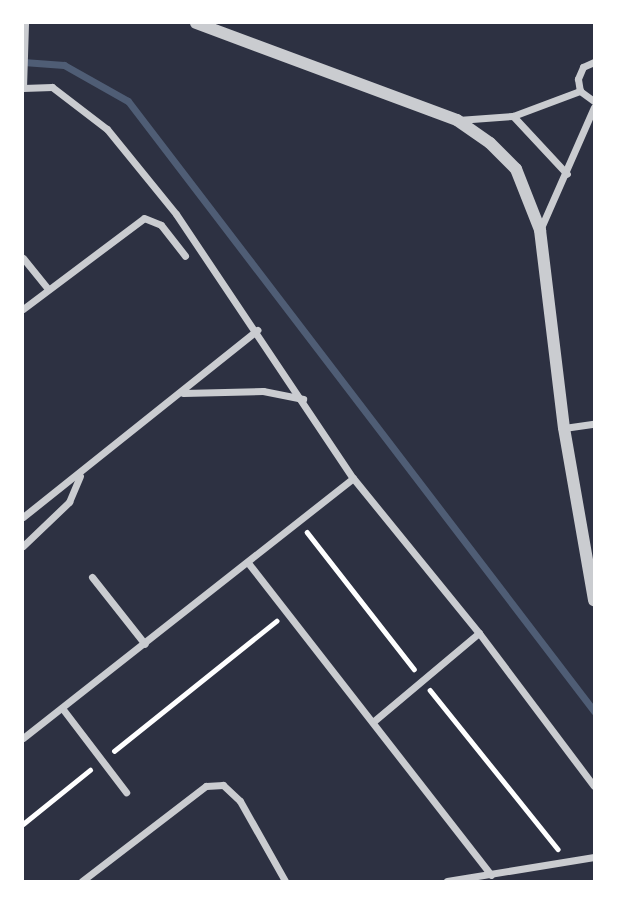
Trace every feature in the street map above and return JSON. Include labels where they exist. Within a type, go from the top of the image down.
[{"type":"street","points":[[26,23],[27,72],[23,88],[52,87],[107,129],[176,214],[304,399],[353,478],[479,633],[594,786]]},
{"type":"street","points":[[198,23],[457,120],[491,143],[516,169],[540,230],[564,428],[594,600]]},
{"type":"street","points":[[594,62],[583,67],[578,79],[580,91],[594,101]]},
{"type":"street","points":[[457,120],[513,116],[580,91]]},
{"type":"street","points":[[540,230],[567,174],[594,107]]},
{"type":"street","points":[[513,116],[567,174]]},
{"type":"street","points":[[23,309],[144,218],[161,225],[185,256]]},
{"type":"street","points":[[23,258],[48,289]]},
{"type":"street","points":[[23,517],[183,393],[257,330]]},
{"type":"street","points":[[183,393],[263,391],[304,399]]},
{"type":"street","points":[[564,428],[594,424]]},
{"type":"street","points":[[23,546],[69,502],[80,475]]},
{"type":"street","points":[[23,738],[249,564],[353,478]]},
{"type":"street","points":[[249,564],[374,720],[491,875]]},
{"type":"street","points":[[92,577],[145,644]]},
{"type":"street","points":[[374,720],[479,633]]},
{"type":"street","points":[[62,708],[126,792]]},
{"type":"street","points":[[82,881],[206,786],[223,785],[240,802],[285,881]]},
{"type":"street","points":[[447,881],[594,857]]},
{"type":"path","points":[[23,824],[287,612]]},
{"type":"waterway","points":[[23,62],[64,65],[128,101],[594,711]]}]
